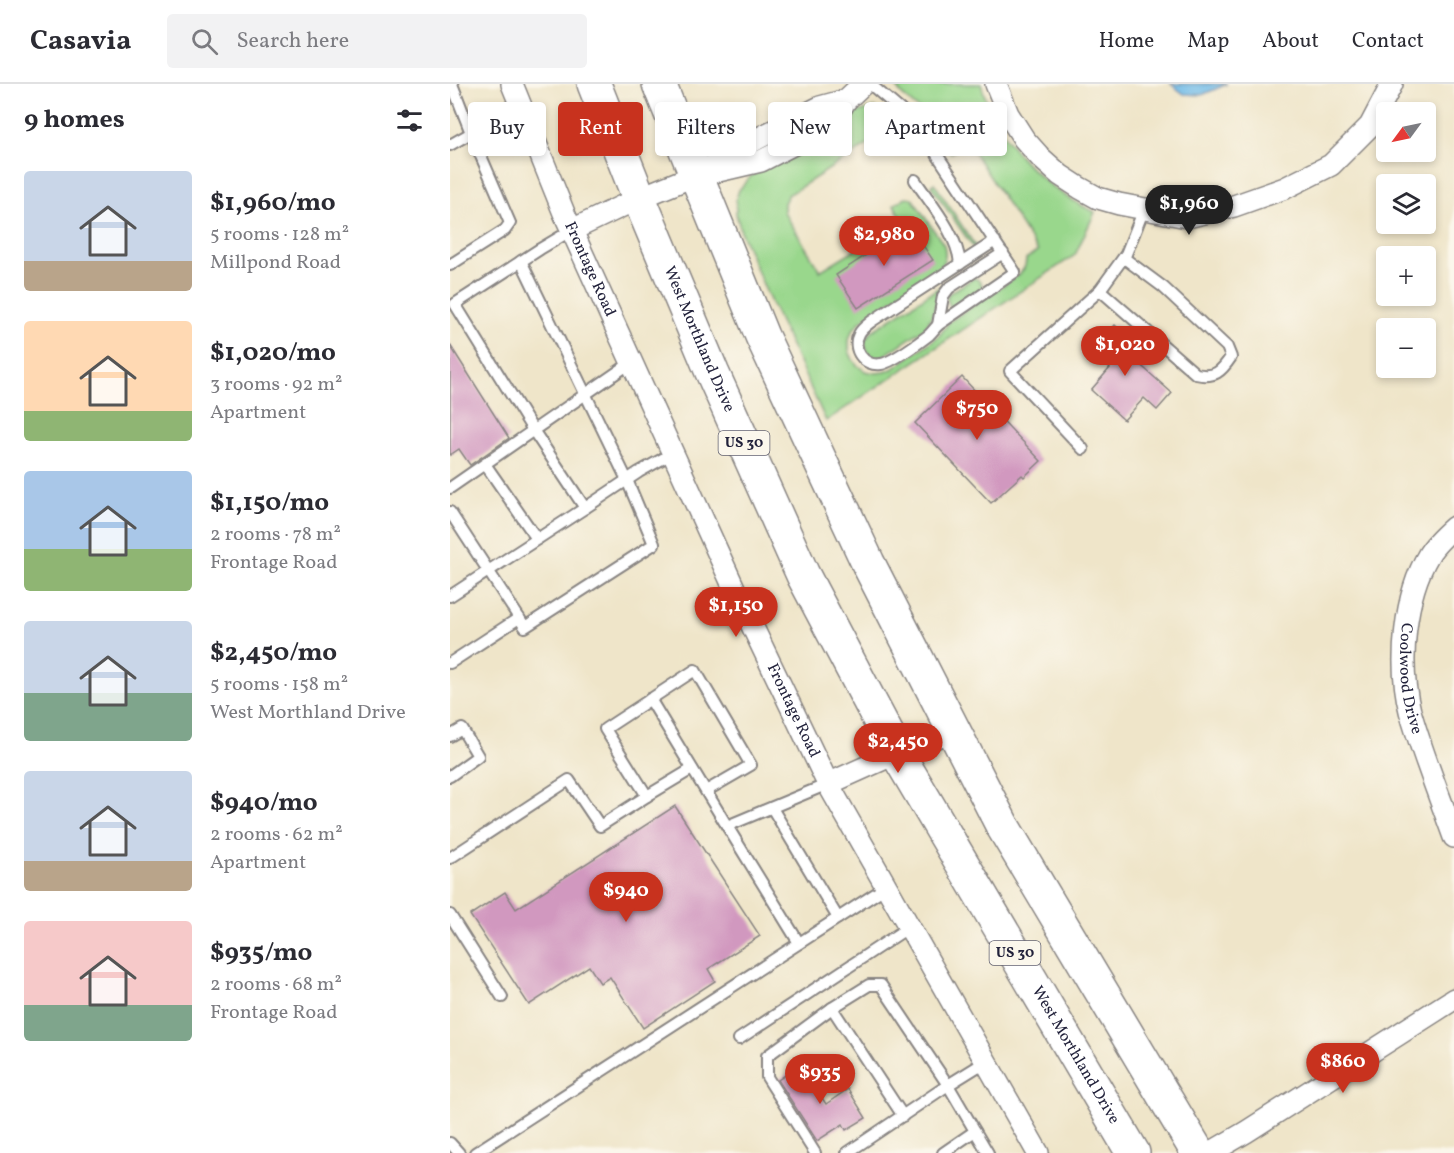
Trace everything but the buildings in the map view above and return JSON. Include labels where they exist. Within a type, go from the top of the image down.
[{"type":"highway","name":"West Morthland Drive","points":[[594,84],[712,372],[803,575],[897,753],[1133,1153]]},
{"type":"highway","points":[[659,84],[772,357],[868,563],[1002,825],[1198,1153]]},
{"type":"street","points":[[572,230],[639,198],[696,176],[757,139],[804,115],[820,107],[846,100],[863,84]]},
{"type":"street","points":[[996,84],[1008,114],[1024,139],[1060,175],[1098,198],[1187,217],[1234,206],[1285,189],[1331,165],[1370,126],[1392,84]]},
{"type":"street","name":"Frontage Road","points":[[515,92],[572,230],[734,588],[828,784],[1038,1153]]},
{"type":"street","name":"Coolwood Drive","points":[[1454,527],[1430,552],[1419,573],[1411,596],[1407,621],[1405,661],[1405,686],[1410,710],[1454,837]]},
{"type":"street","points":[[828,784],[954,730]]},
{"type":"street","points":[[1210,1153],[1454,999]]},
{"type":"lane","points":[[452,84],[468,125]]},
{"type":"lane","points":[[870,84],[916,123],[1015,272],[888,362],[879,365],[868,363],[859,355],[856,342],[860,332],[872,321],[994,241]]},
{"type":"lane","points":[[450,145],[468,135]]},
{"type":"lane","points":[[450,265],[505,230],[510,223],[481,156]]},
{"type":"lane","points":[[915,180],[954,240],[959,252],[960,264]]},
{"type":"lane","points":[[1083,448],[1010,371],[1100,290],[1124,258],[1144,209]]},
{"type":"lane","points":[[572,230],[453,306],[585,508]]},
{"type":"lane","points":[[938,325],[943,296],[949,288],[1003,254]]},
{"type":"lane","points":[[1100,290],[1196,374],[1208,376],[1224,369],[1232,357],[1227,347],[1163,287],[1124,258]]},
{"type":"lane","points":[[450,512],[525,627],[654,544],[627,480],[521,261]]},
{"type":"lane","points":[[450,488],[632,362]]},
{"type":"lane","points":[[450,596],[627,480],[673,453]]},
{"type":"lane","points":[[485,464],[537,539]]},
{"type":"lane","points":[[450,663],[519,618]]},
{"type":"lane","points":[[647,796],[605,729],[695,670],[751,765],[706,791]]},
{"type":"lane","points":[[650,699],[799,943]]},
{"type":"lane","points":[[450,736],[462,729],[478,756],[450,776]]},
{"type":"lane","points":[[450,858],[569,780],[600,826],[692,769]]},
{"type":"lane","points":[[727,826],[828,784]]},
{"type":"lane","points":[[772,808],[838,918]]},
{"type":"lane","points":[[475,1153],[886,887]]},
{"type":"lane","points":[[450,915],[502,997]]},
{"type":"lane","points":[[739,1039],[909,927]]},
{"type":"lane","points":[[815,1153],[768,1077],[767,1056],[832,1008],[868,985],[881,985],[948,1085],[988,1153]]},
{"type":"lane","points":[[832,1008],[903,1116]]},
{"type":"lane","points":[[848,1153],[985,1062]]},
{"type":"lane","points":[[943,1153],[975,1131]]},
{"type":"lane","points":[[450,1143],[459,1153]]},
{"type":"green space","points":[[895,84],[981,84],[988,102],[910,102],[900,93]]},
{"type":"green space","points":[[864,110],[864,147],[852,155],[852,117]]},
{"type":"green space","points":[[1007,138],[1039,176],[1056,190],[1095,212],[1075,255],[826,421],[742,235],[736,214],[736,199],[739,190],[751,176],[787,156],[850,156],[788,195],[784,203],[784,212],[820,271],[903,220],[894,205],[906,197],[912,198],[944,245],[944,261],[941,267],[861,321],[852,331],[849,351],[853,360],[865,371],[875,373],[894,368],[939,336],[949,322],[1016,277],[1023,270],[1026,259],[1038,251],[976,156],[1007,156]]},
{"type":"green space","points":[[934,183],[976,247],[975,250],[931,186]]},
{"type":"green space","points":[[967,269],[968,271],[940,292],[933,314],[925,328],[882,357],[869,353],[865,340],[872,331]]},
{"type":"green space","points":[[974,278],[978,279],[982,289],[955,307],[950,306],[947,299],[948,294]]},
{"type":"water","points":[[1171,84],[1227,84],[1202,95],[1184,94]]}]
